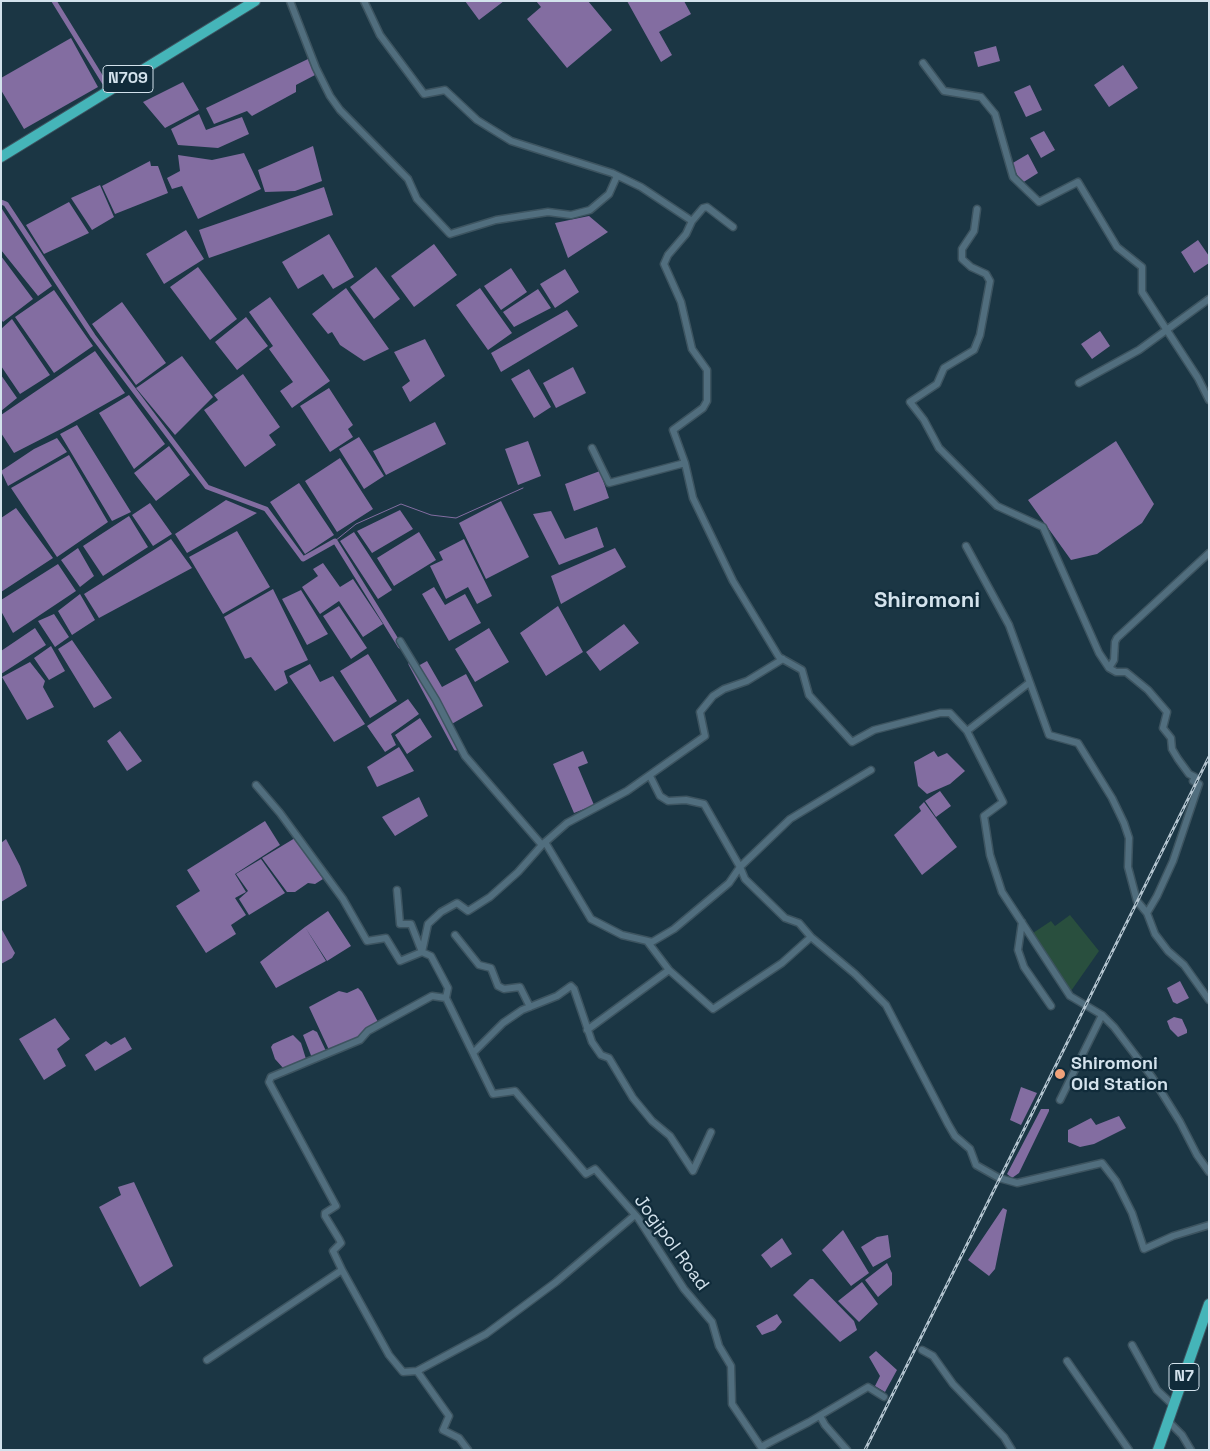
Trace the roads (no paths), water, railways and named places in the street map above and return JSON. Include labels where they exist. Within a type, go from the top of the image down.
[{"type":"highway","name":"N709","points":[[1,157],[255,1]]},
{"type":"highway","name":"N7","points":[[1158,1450],[1209,1304]]},
{"type":"street","points":[[290,1],[316,68],[330,96],[340,110],[408,179],[417,199],[450,234],[496,220],[548,212],[571,215],[590,210],[609,194],[617,176]]},
{"type":"street","points":[[364,1],[380,35],[424,94],[445,90],[477,120],[510,141],[553,153],[617,176],[641,187],[692,221]]},
{"type":"street","points":[[923,62],[944,91],[981,98],[995,114],[1013,177],[1039,202],[1078,182],[1117,247],[1142,267],[1142,292],[1167,328],[1198,378],[1209,400]]},
{"type":"street","points":[[733,227],[707,207],[702,208],[692,221],[686,234],[668,255],[664,264],[681,302],[692,349],[707,370],[707,402],[703,408],[672,430],[685,463],[693,498],[725,564],[779,657],[802,670],[809,696],[852,742],[874,730],[940,712],[950,713],[967,731],[1003,802],[984,816],[990,855],[1002,892],[1070,996],[1102,1015],[1114,1027],[1152,1077],[1180,1122],[1196,1155],[1209,1172]]},
{"type":"street","points":[[977,210],[974,231],[962,249],[962,259],[971,267],[986,274],[990,281],[980,335],[974,350],[944,368],[937,384],[910,402],[924,420],[939,448],[997,506],[1044,527],[1091,638],[1109,668],[1116,672],[1126,672],[1148,690],[1167,712],[1162,728],[1171,738],[1172,749],[1178,759],[1189,774],[1195,777],[1193,781],[1199,784],[1173,860],[1147,913]]},
{"type":"street","points":[[1079,383],[1139,350],[1209,299]]},
{"type":"street","points":[[592,448],[609,483],[685,463]]},
{"type":"street","points":[[966,546],[1009,625],[1049,735],[1078,743],[1112,798],[1129,838],[1128,866],[1137,901],[1147,913],[1155,934],[1168,951],[1190,972],[1209,1000]]},
{"type":"street","points":[[1109,668],[1114,660],[1117,638],[1136,623],[1153,603],[1209,553]]},
{"type":"street","points":[[400,641],[436,700],[465,756],[544,843],[591,920],[622,935],[652,942],[698,911],[729,883],[740,867],[790,820],[871,770]]},
{"type":"street","points":[[422,952],[428,924],[441,912],[457,903],[468,911],[482,902],[518,872],[544,843],[567,823],[627,791],[705,736],[700,712],[713,696],[724,689],[747,680],[783,659]]},
{"type":"street","points":[[967,731],[1029,683]]},
{"type":"street","points":[[650,776],[660,796],[668,801],[686,800],[704,804],[745,879],[785,918],[799,923],[811,937],[855,974],[886,1005],[948,1124],[955,1136],[970,1149],[976,1165],[1000,1178],[1017,1183],[1102,1163],[1116,1181],[1132,1213],[1144,1249],[1194,1228],[1209,1225]]},
{"type":"street","points":[[256,785],[280,813],[343,899],[367,941],[386,938],[400,961],[422,952]]},
{"type":"street","points":[[397,890],[400,924],[411,924],[422,952]]},
{"type":"street","points":[[1022,922],[1018,950],[1024,967],[1051,1006]]},
{"type":"street","points":[[455,935],[479,965],[491,968],[498,986],[504,989],[520,987],[530,1007]]},
{"type":"street","points":[[647,941],[669,970],[713,1009],[782,963],[811,937]]},
{"type":"street","name":"Jogipol Road","points":[[422,952],[431,956],[448,988],[446,998],[493,1094],[515,1091],[586,1174],[595,1169],[635,1214],[684,1289],[712,1322],[719,1346],[731,1366],[732,1404],[762,1448]]},
{"type":"street","points":[[587,1030],[669,970]]},
{"type":"street","points":[[472,1053],[504,1024],[530,1007],[557,996],[570,986],[574,989],[592,1042],[601,1055],[609,1058],[633,1098],[652,1120],[670,1136],[694,1171],[712,1132]]},
{"type":"street","points":[[446,998],[432,996],[368,1031],[360,1040],[271,1077],[269,1082],[336,1206],[324,1213],[340,1243],[333,1251],[389,1355],[404,1372],[416,1371],[486,1334],[556,1282],[635,1214]]},
{"type":"street","points":[[1060,1100],[1102,1015]]},
{"type":"street","points":[[207,1360],[342,1270]]},
{"type":"street","points":[[1132,1346],[1157,1390],[1174,1406]]},
{"type":"street","points":[[922,1350],[933,1356],[953,1384],[1004,1437],[1012,1450]]},
{"type":"street","points":[[1068,1361],[1129,1450]]},
{"type":"street","points":[[416,1371],[450,1416],[443,1430],[459,1438],[468,1450]]},
{"type":"street","points":[[762,1448],[868,1387],[884,1397]]},
{"type":"street","points":[[820,1416],[825,1425],[847,1450]]},
{"type":"street","points":[[1168,1421],[1182,1435],[1191,1450]]},
{"type":"waterway","points":[[54,1],[104,82]]},
{"type":"waterway","points":[[1,202],[6,204],[93,336],[207,487],[266,509],[303,559],[335,541],[400,646]]},
{"type":"waterway","points":[[335,541],[356,524],[401,504],[431,515],[456,518],[523,488]]},
{"type":"waterway","points":[[411,664],[456,748]]},
{"type":"railway","points":[[865,1450],[1209,757]]},
{"type":"place","name":"Shiromoni Old Station","points":[[1060,1074]]},
{"type":"district","name":"Shiromoni","points":[[927,601]]}]
